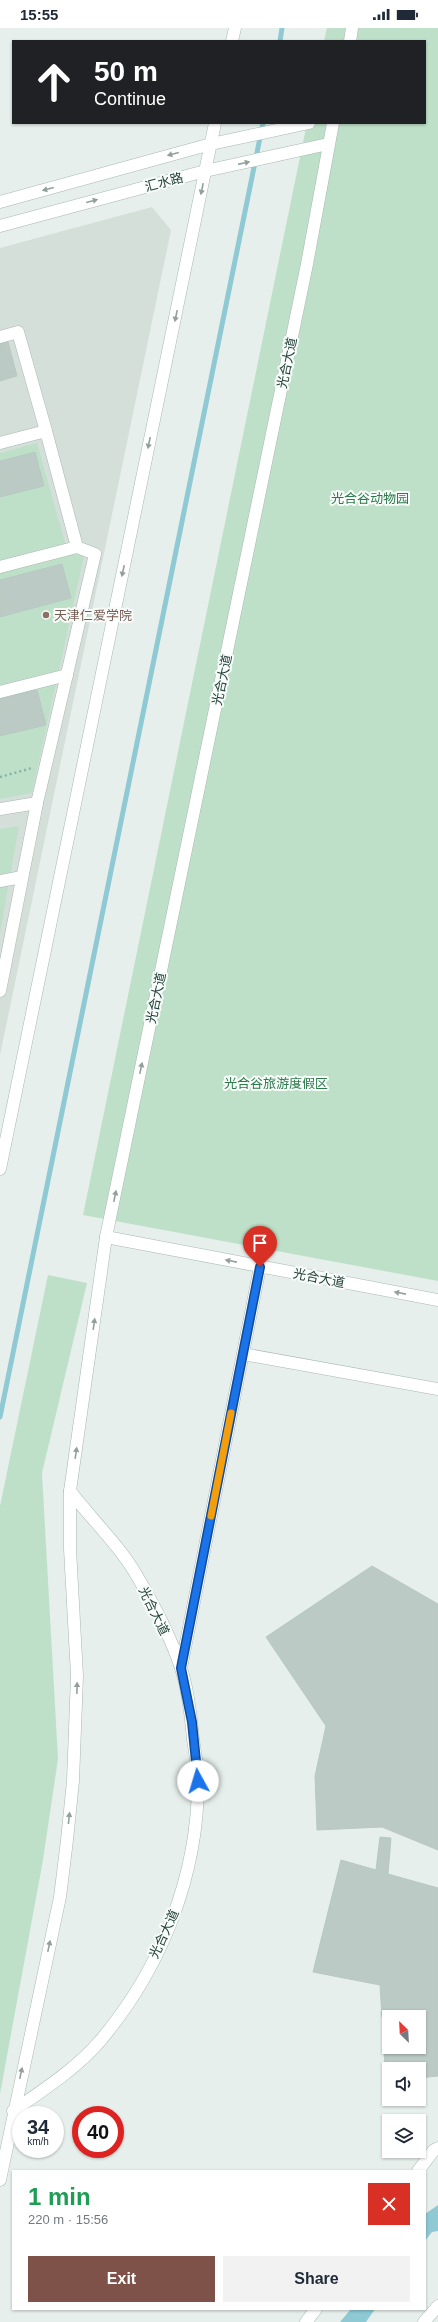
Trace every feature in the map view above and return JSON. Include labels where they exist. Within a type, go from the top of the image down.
[{"type":"street","points":[[232,40],[235,28]]},
{"type":"street","points":[[350,40],[352,28]]},
{"type":"street","points":[[0,1170],[215,124]]},
{"type":"street","name":"汇水路","points":[[0,202],[211,144],[304,124]]},
{"type":"street","name":"光合大道","points":[[20,2106],[61,2077],[99,2042],[134,1996],[162,1943],[182,1895],[191,1857],[198,1781],[192,1722],[181,1668],[138,1577],[121,1550],[70,1491],[106,1237],[304,280],[333,124]]},
{"type":"street","name":"汇水路","points":[[0,226],[206,171],[328,144]]},
{"type":"street","points":[[0,337],[18,332],[46,431],[76,547]]},
{"type":"street","points":[[0,444],[46,431]]},
{"type":"street","points":[[0,567],[76,547],[95,554],[46,763],[22,877],[6,935],[0,991]]},
{"type":"street","points":[[0,692],[67,675]]},
{"type":"street","points":[[0,809],[37,803]]},
{"type":"street","points":[[0,881],[22,877]]},
{"type":"street","name":"光合大道","points":[[106,1237],[438,1300]]},
{"type":"street","points":[[181,1668],[260,1267]]},
{"type":"street","points":[[243,1354],[438,1389]]},
{"type":"street","points":[[14,2106],[60,1897],[73,1781],[77,1676],[70,1549],[70,1491]]},
{"type":"street","points":[[0,2180],[12,2116]]},
{"type":"street","points":[[419,2170],[434,2150],[438,2148]]},
{"type":"street","points":[[424,2322],[438,2306]]},
{"type":"street","points":[[306,2322],[315,2310]]},
{"type":"path","points":[[0,778],[46,763]]},
{"type":"shaded area","name":"天津仁爱学院","points":[[152,207],[171,230],[0,1055],[0,248]]},
{"type":"green space","name":"光合谷旅游度假区","points":[[327,28],[438,28],[438,1281],[83,1215],[307,124],[426,124],[426,40],[324,40]]},
{"type":"green space","points":[[37,443],[68,553],[84,556],[32,793],[0,799],[0,453]]},
{"type":"green space","points":[[19,826],[0,933],[0,829]]},
{"type":"green space","points":[[48,1275],[87,1283],[42,1473],[58,1759],[43,1860],[0,2094],[0,1506]]},
{"type":"water","points":[[438,2205],[438,2231],[432,2232],[426,2240],[426,2213]]},
{"type":"water","points":[[350,2310],[374,2310],[366,2322],[340,2322]]},
{"type":"building","points":[[8,342],[17,376],[0,381],[0,344]]},
{"type":"building","points":[[35,452],[44,486],[0,497],[0,461]]},
{"type":"building","points":[[62,564],[71,598],[0,617],[0,580]]},
{"type":"building","points":[[37,690],[46,725],[0,736],[0,699]]},
{"type":"building","points":[[372,1566],[438,1604],[438,1850],[382,1827],[317,1830],[315,1776],[326,1726],[266,1637]]},
{"type":"building","points":[[380,1837],[391,1838],[388,1874],[438,1888],[438,2076],[426,2077],[426,2062],[385,2062],[384,2054],[426,2054],[426,2010],[382,2010],[382,2017],[380,1985],[313,1972],[341,1860],[376,1870]]},
{"type":"waterway","points":[[280,40],[282,28]]},
{"type":"waterway","points":[[0,1417],[263,124]]},
{"type":"slow traffic","points":[[211,1516],[231,1413]]},
{"type":"place","name":"天津仁爱学院","points":[[46,615]]},
{"type":"route","points":[[198,1781],[192,1722],[181,1668],[260,1267]]},
{"type":"park label","name":"光合谷动物园","points":[[370,498]]}]
